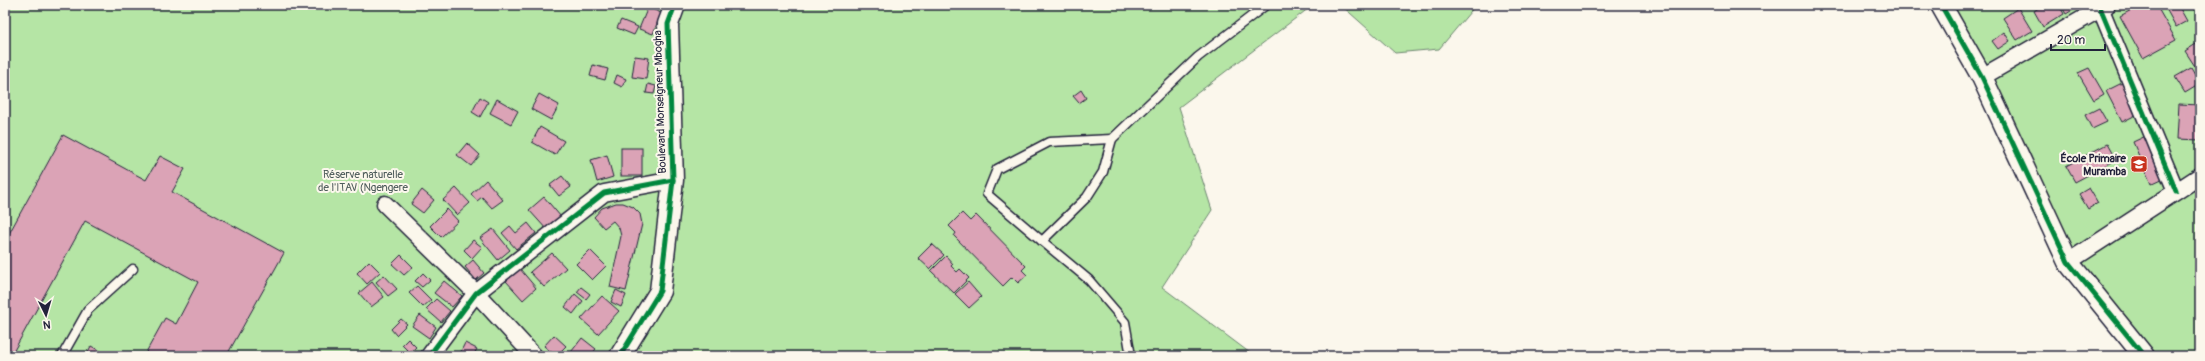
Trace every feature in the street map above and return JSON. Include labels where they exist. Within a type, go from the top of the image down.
[{"type":"street","name":"Boulevard Monseigneur Mbogha","points":[[620,356],[660,291],[673,180],[668,24],[674,5]]},
{"type":"street","points":[[1941,5],[1982,77],[2068,262],[2144,356]]},
{"type":"street","points":[[1982,77],[2102,6],[2176,192]]},
{"type":"street","points":[[2068,262],[2200,176]]},
{"type":"street","points":[[429,356],[476,293],[604,193],[673,180]]},
{"type":"street","points":[[385,204],[476,293],[534,356]]},
{"type":"lane","points":[[1042,241],[1087,197],[1103,172],[1112,139],[1198,57],[1266,5]]},
{"type":"lane","points":[[1112,139],[1049,142],[997,169],[987,194],[1089,280],[1125,322],[1131,356]]},
{"type":"lane","points":[[62,356],[88,310],[133,269]]},
{"type":"green space","name":"Réserve naturelle de l'ITAV (Ngengere","points":[[5,5],[1313,5],[1179,107],[1212,210],[1162,287],[1254,356],[5,356]]},
{"type":"green space","points":[[1341,5],[1476,5],[1439,49],[1395,53]]},
{"type":"green space","points":[[1929,5],[2200,5],[2200,356],[2136,356]]},
{"type":"building","points":[[2043,5],[2059,5],[2064,14],[2043,27],[2034,11]]},
{"type":"building","points":[[2061,5],[2075,5],[2076,8],[2066,14]]},
{"type":"building","points":[[2141,5],[2156,5],[2176,40],[2143,58],[2120,16]]},
{"type":"building","points":[[2164,5],[2178,5],[2187,21],[2176,27]]},
{"type":"building","points":[[648,7],[661,13],[653,34],[639,29]]},
{"type":"building","points":[[2018,8],[2032,31],[2017,40],[2003,18]]},
{"type":"building","points":[[621,20],[638,27],[634,35],[617,28]]},
{"type":"building","points":[[2004,32],[2010,41],[1998,49],[1992,41]]},
{"type":"building","points":[[2196,44],[2200,50],[2200,74],[2185,51]]},
{"type":"building","points":[[635,56],[649,58],[646,79],[632,77]]},
{"type":"building","points":[[593,65],[608,69],[605,80],[590,76]]},
{"type":"building","points":[[2089,68],[2104,94],[2094,100],[2078,73]]},
{"type":"building","points":[[2191,68],[2200,84],[2185,93],[2175,77]]},
{"type":"building","points":[[617,75],[626,79],[622,87],[614,83]]},
{"type":"building","points":[[2122,83],[2138,114],[2122,122],[2106,91]]},
{"type":"building","points":[[648,84],[656,86],[654,94],[646,93]]},
{"type":"building","points":[[1081,90],[1086,98],[1079,103],[1073,96]]},
{"type":"building","points":[[539,94],[559,105],[551,120],[531,109]]},
{"type":"building","points":[[480,97],[488,102],[480,117],[472,112]]},
{"type":"building","points":[[497,99],[518,111],[511,124],[490,113]]},
{"type":"building","points":[[2179,104],[2200,105],[2200,140],[2177,139]]},
{"type":"building","points":[[2099,108],[2107,122],[2092,129],[2085,115]]},
{"type":"building","points":[[540,127],[564,141],[555,155],[532,142]]},
{"type":"building","points":[[63,135],[146,180],[160,156],[185,169],[172,192],[284,253],[227,355],[229,356],[144,356],[165,318],[176,324],[198,282],[85,221],[11,356],[5,356],[5,241]]},
{"type":"building","points":[[2148,135],[2166,177],[2151,184],[2133,142]]},
{"type":"building","points":[[467,143],[480,155],[471,166],[457,155]]},
{"type":"building","points":[[2107,144],[2116,160],[2075,182],[2066,166]]},
{"type":"building","points":[[621,148],[642,148],[642,176],[621,176]]},
{"type":"building","points":[[607,155],[613,177],[597,182],[591,160]]},
{"type":"building","points":[[562,176],[571,187],[559,196],[550,185]]},
{"type":"building","points":[[486,180],[503,200],[492,208],[482,197],[477,201],[471,194]]},
{"type":"building","points":[[456,188],[470,203],[457,215],[443,200]]},
{"type":"building","points":[[2089,188],[2098,203],[2088,209],[2079,194]]},
{"type":"building","points":[[422,190],[434,200],[423,213],[411,204]]},
{"type":"building","points":[[544,197],[561,217],[547,230],[529,210]]},
{"type":"building","points":[[616,203],[623,203],[633,207],[640,214],[642,224],[626,291],[610,287],[621,236],[619,228],[613,221],[604,228],[594,217],[602,208]]},
{"type":"building","points":[[447,209],[458,221],[441,237],[430,226]]},
{"type":"building","points":[[962,213],[970,221],[976,215],[1026,266],[1022,270],[1027,275],[1018,283],[1012,277],[1003,286],[954,236],[956,233],[949,226]]},
{"type":"building","points":[[528,223],[536,233],[516,249],[502,233],[510,226],[516,233]]},
{"type":"building","points":[[493,229],[510,250],[498,260],[480,238]]},
{"type":"building","points":[[473,240],[482,247],[472,258],[464,250]]},
{"type":"building","points":[[932,244],[944,255],[930,269],[918,258]]},
{"type":"building","points":[[590,250],[606,266],[592,280],[576,264]]},
{"type":"building","points":[[552,253],[566,268],[544,287],[530,272]]},
{"type":"building","points":[[401,255],[413,267],[404,275],[392,264]]},
{"type":"building","points":[[946,256],[953,264],[951,266],[957,272],[960,269],[969,278],[954,293],[931,271]]},
{"type":"building","points":[[473,260],[484,273],[476,280],[465,267]]},
{"type":"building","points":[[369,261],[380,272],[367,284],[357,273]]},
{"type":"building","points":[[520,269],[536,288],[523,300],[506,281]]},
{"type":"building","points":[[423,273],[430,280],[422,287],[415,281]]},
{"type":"building","points":[[384,275],[397,289],[388,296],[376,282]]},
{"type":"building","points":[[444,281],[462,296],[452,307],[434,293]]},
{"type":"building","points":[[372,282],[384,297],[371,307],[359,293]]},
{"type":"building","points":[[968,282],[981,297],[969,308],[955,294]]},
{"type":"building","points":[[417,286],[431,300],[423,307],[409,293]]},
{"type":"building","points":[[581,287],[590,294],[586,299],[577,292]]},
{"type":"building","points":[[616,290],[626,295],[621,307],[611,302]]},
{"type":"building","points":[[575,294],[583,301],[573,314],[565,307]]},
{"type":"building","points":[[602,296],[619,311],[598,334],[581,319]]},
{"type":"building","points":[[436,299],[450,311],[441,322],[426,309]]},
{"type":"building","points":[[420,315],[436,327],[429,338],[412,326]]},
{"type":"building","points":[[401,319],[407,324],[396,335],[391,329]]},
{"type":"building","points":[[554,335],[566,346],[556,356],[544,346]]},
{"type":"building","points":[[582,338],[596,349],[590,356],[568,356]]},
{"type":"building","points":[[408,339],[416,347],[410,353],[402,345]]},
{"type":"building","points":[[465,343],[477,349],[473,356],[461,351]]},
{"type":"building","points":[[91,346],[109,356],[86,356]]},
{"type":"cycle path","points":[[620,356],[660,291],[673,180],[668,24],[675,5]]},
{"type":"cycle path","points":[[1941,5],[1982,77],[2068,262],[2144,356]]},
{"type":"cycle path","points":[[2099,5],[2176,191]]},
{"type":"cycle path","points":[[429,356],[476,293],[604,193],[673,180]]},
{"type":"place","name":"École Primaire Muramba","points":[[2139,164]]}]
